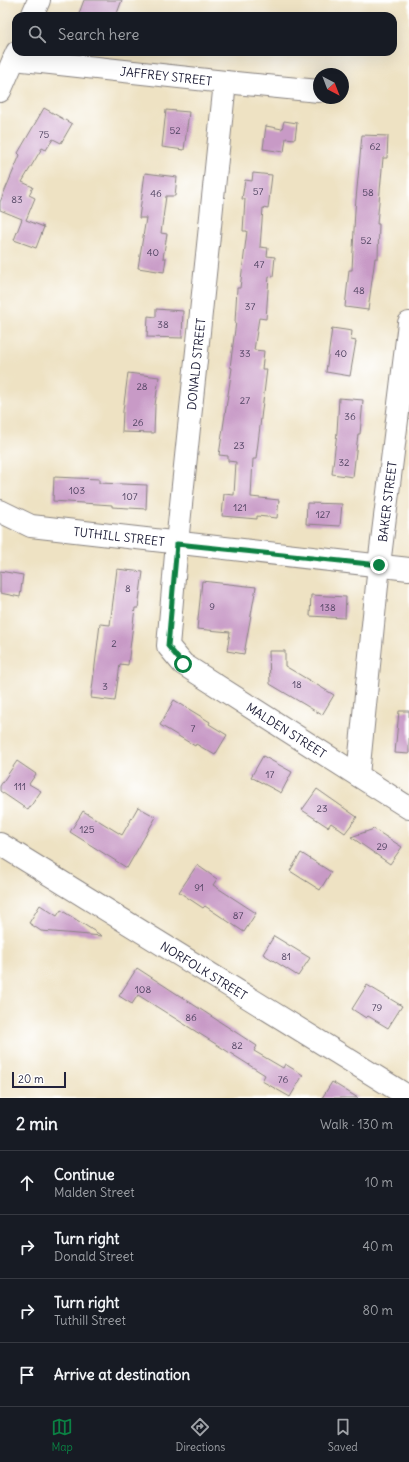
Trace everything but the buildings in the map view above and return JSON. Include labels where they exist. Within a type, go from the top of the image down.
[{"type":"street","points":[[34,12],[39,0]]},
{"type":"street","points":[[0,91],[15,56]]},
{"type":"street","name":"JAFFREY STREET","points":[[23,56],[225,82],[313,90]]},
{"type":"street","name":"DONALD STREET","points":[[168,646],[177,544],[225,82]]},
{"type":"street","name":"BAKER STREET","points":[[358,775],[379,565],[409,323]]},
{"type":"street","name":"TUTHILL STREET","points":[[0,511],[31,526],[177,544],[409,569]]},
{"type":"street","name":"MALDEN STREET","points":[[168,646],[183,664],[409,808]]},
{"type":"street","name":"NORFOLK STREET","points":[[0,844],[409,1097]]},
{"type":"route","points":[[183,664],[168,646],[177,544],[379,565]]}]
